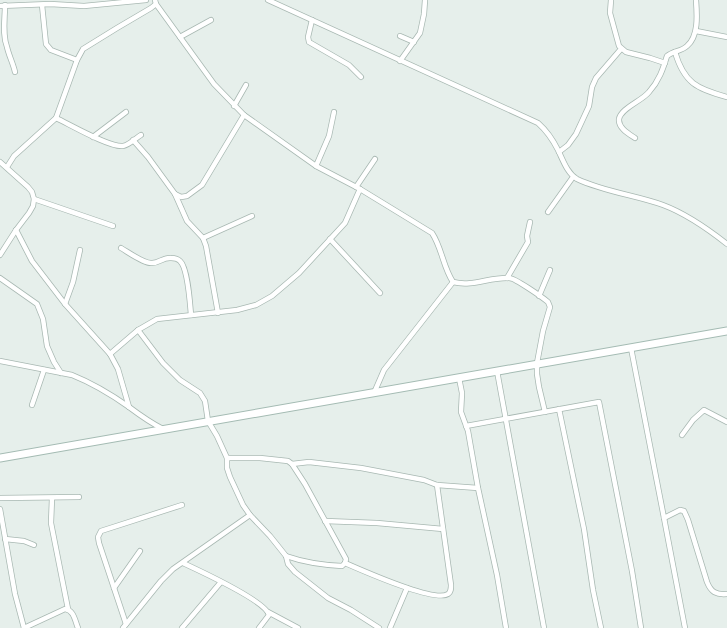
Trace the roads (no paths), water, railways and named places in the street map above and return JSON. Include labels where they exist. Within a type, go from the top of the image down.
[{"type":"main road","points":[[0,458],[727,331]]},
{"type":"street","points":[[15,72],[6,46],[3,5],[42,5],[50,2],[84,6],[98,2],[146,0]]},
{"type":"street","points":[[268,0],[538,124],[546,130],[573,176],[585,183],[608,191],[674,209],[718,236],[727,244]]},
{"type":"street","points":[[400,61],[420,33],[425,0]]},
{"type":"street","points":[[611,0],[610,13],[621,49],[626,52],[665,63]]},
{"type":"street","points":[[635,138],[625,131],[620,125],[619,120],[622,113],[648,93],[657,82],[667,56],[687,46],[691,42],[696,31],[696,0]]},
{"type":"street","points":[[7,167],[14,156],[56,118],[77,60],[83,49],[151,8],[156,2],[214,84],[244,116],[316,166],[358,188],[432,233],[437,240],[449,276],[453,282],[466,284],[510,278],[548,302],[550,307],[543,330],[538,363],[539,387],[545,412]]},
{"type":"street","points":[[42,5],[46,44],[51,50],[77,60]]},
{"type":"street","points":[[180,37],[211,20]]},
{"type":"street","points":[[312,20],[308,37],[309,42],[349,66],[361,77]]},
{"type":"street","points":[[696,31],[727,36]]},
{"type":"street","points":[[400,36],[414,42]]},
{"type":"street","points":[[559,152],[573,140],[576,134],[589,106],[592,87],[596,78],[621,49]]},
{"type":"street","points":[[675,52],[679,66],[691,82],[700,89],[727,97]]},
{"type":"street","points":[[234,106],[246,85]]},
{"type":"street","points":[[93,137],[126,112]]},
{"type":"street","points":[[316,166],[329,136],[334,112]]},
{"type":"street","points":[[175,194],[181,197],[187,196],[202,185],[244,116]]},
{"type":"street","points":[[56,118],[93,137],[118,146],[123,146],[141,135]]},
{"type":"street","points":[[133,140],[148,157],[175,194],[187,221],[203,238],[206,246],[218,313]]},
{"type":"street","points":[[110,354],[138,330],[156,320],[218,313],[256,306],[272,296],[299,273],[345,223],[358,188],[375,159]]},
{"type":"street","points":[[0,162],[32,192],[34,199],[33,206],[0,255]]},
{"type":"street","points":[[548,212],[573,176]]},
{"type":"street","points":[[34,199],[113,226]]},
{"type":"street","points":[[203,238],[252,216]]},
{"type":"street","points":[[507,278],[528,242],[527,236],[530,222]]},
{"type":"street","points":[[16,230],[32,261],[65,304],[110,354],[118,369],[129,407]]},
{"type":"street","points":[[330,239],[380,293]]},
{"type":"street","points":[[121,248],[152,264],[166,257],[179,261],[183,266],[188,284],[191,315]]},
{"type":"street","points":[[65,304],[73,282],[80,250]]},
{"type":"street","points":[[539,296],[550,270]]},
{"type":"street","points":[[0,278],[37,304],[43,319],[47,346],[61,373]]},
{"type":"street","points":[[374,392],[384,370],[453,282]]},
{"type":"street","points":[[138,330],[163,363],[180,380],[200,393],[205,401],[208,422],[217,436],[227,458],[227,468],[230,477],[243,505],[286,556],[288,564],[291,568],[328,598],[351,610],[379,628]]},
{"type":"street","points":[[631,348],[684,628]]},
{"type":"street","points":[[0,361],[72,375],[83,379],[129,407],[147,422],[163,429]]},
{"type":"street","points":[[32,406],[44,370]]},
{"type":"street","points":[[497,371],[544,628]]},
{"type":"street","points":[[459,378],[462,393],[461,412],[468,431],[506,628]]},
{"type":"street","points":[[466,426],[599,402],[632,571],[641,628]]},
{"type":"street","points":[[559,409],[584,529],[593,590],[601,628]]},
{"type":"street","points":[[682,435],[693,420],[704,410],[727,422]]},
{"type":"street","points":[[227,458],[260,458],[288,462],[292,464],[309,462],[361,468],[424,480],[437,485],[478,488]]},
{"type":"street","points":[[292,464],[305,484],[346,559],[345,563]]},
{"type":"street","points":[[345,563],[407,588],[443,596],[449,594],[451,585],[437,485]]},
{"type":"street","points":[[0,498],[79,497]]},
{"type":"street","points":[[52,498],[51,523],[68,609],[72,613],[78,628]]},
{"type":"street","points":[[124,626],[98,537],[101,531],[182,505]]},
{"type":"street","points":[[0,509],[15,594],[24,628],[68,609]]},
{"type":"street","points":[[664,518],[680,510],[684,511],[711,591],[716,594],[727,594]]},
{"type":"street","points":[[124,626],[161,581],[173,570],[250,515]]},
{"type":"street","points":[[325,521],[377,522],[443,530]]},
{"type":"street","points":[[5,539],[24,541],[34,545]]},
{"type":"street","points":[[114,588],[140,551]]},
{"type":"street","points":[[286,556],[309,563],[342,566],[345,563]]},
{"type":"street","points":[[183,563],[251,597],[268,612],[298,628]]},
{"type":"street","points":[[182,628],[221,582]]},
{"type":"street","points":[[390,628],[407,588]]},
{"type":"street","points":[[259,628],[268,615],[268,612]]}]
